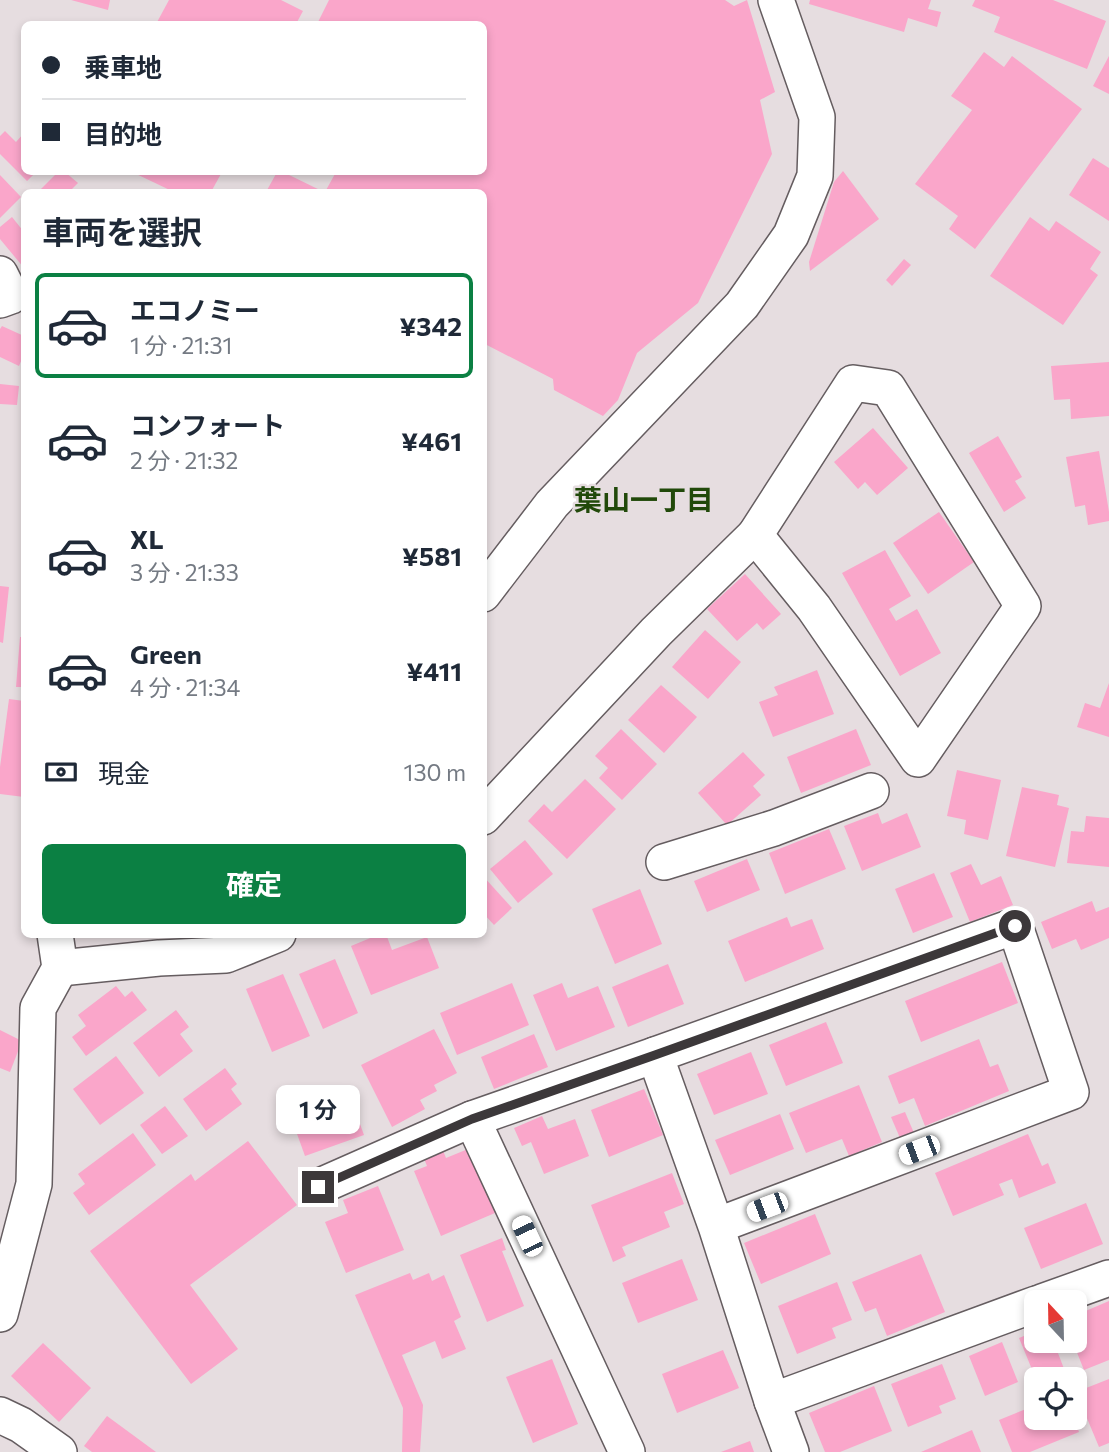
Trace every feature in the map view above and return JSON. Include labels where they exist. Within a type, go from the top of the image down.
[{"type":"street","points":[[487,589],[552,504],[742,306],[791,236],[815,176],[817,117],[776,0]]},
{"type":"street","points":[[0,274],[11,296],[0,300]]},
{"type":"street","points":[[487,813],[656,632],[755,535],[853,383],[888,388],[1023,606],[918,759],[814,608],[755,535]]},
{"type":"street","points":[[664,862],[775,828],[870,791]]},
{"type":"street","points":[[318,1187],[472,1119],[1015,926],[1071,1092],[716,1226]]},
{"type":"street","points":[[0,1314],[34,1184],[38,1008],[60,968],[56,938]]},
{"type":"street","points":[[60,968],[159,958],[226,955],[268,938]]},
{"type":"street","points":[[655,1055],[716,1226],[791,1452]]},
{"type":"street","points":[[472,1119],[627,1452]]},
{"type":"street","points":[[1076,1290],[1109,1278]]},
{"type":"street","points":[[772,1401],[1024,1308]]},
{"type":"street","points":[[0,1415],[21,1424],[59,1452]]},
{"type":"building","points":[[71,0],[110,0],[108,10]]},
{"type":"building","points":[[169,0],[281,0],[303,11],[298,21],[158,21]]},
{"type":"building","points":[[329,0],[725,0],[734,6],[747,0],[775,92],[760,100],[772,154],[698,303],[637,353],[618,400],[603,416],[554,390],[553,379],[487,345],[487,189],[327,189],[334,175],[487,175],[487,21],[318,21]]},
{"type":"building","points":[[810,0],[931,0],[928,9],[941,12],[937,27],[908,18],[904,32],[809,4]]},
{"type":"building","points":[[975,0],[1053,0],[1106,21],[1087,69],[994,32],[1000,17],[972,6]]},
{"type":"building","points":[[984,52],[1004,67],[1012,56],[1082,109],[975,249],[949,229],[958,216],[915,184],[972,110],[951,96]]},
{"type":"building","points":[[1109,56],[1109,94],[1093,86]]},
{"type":"building","points":[[5,131],[16,142],[21,136],[21,175],[0,154],[0,136]]},
{"type":"building","points":[[1093,158],[1109,168],[1109,221],[1069,195]]},
{"type":"building","points":[[843,171],[879,219],[810,271],[809,262],[834,182]]},
{"type":"building","points":[[0,175],[21,197],[0,218]]},
{"type":"building","points":[[21,175],[33,175],[27,181]]},
{"type":"building","points":[[55,175],[69,175],[78,183],[72,189],[41,189]]},
{"type":"building","points":[[138,175],[220,175],[213,189],[168,189]]},
{"type":"building","points":[[275,175],[289,175],[318,189],[268,189]]},
{"type":"building","points":[[12,217],[21,228],[21,264],[0,239],[0,227]]},
{"type":"building","points":[[1030,217],[1049,231],[1056,221],[1101,252],[1090,269],[1098,275],[1063,325],[990,276]]},
{"type":"building","points":[[904,259],[911,265],[892,286],[886,280]]},
{"type":"building","points":[[2,326],[21,335],[19,366],[0,357]]},
{"type":"building","points":[[1109,362],[1109,416],[1071,419],[1070,399],[1054,400],[1051,366]]},
{"type":"building","points":[[0,384],[19,386],[17,405],[0,404]]},
{"type":"building","points":[[873,428],[908,468],[877,495],[865,482],[858,489],[834,462]]},
{"type":"building","points":[[998,436],[1022,477],[1015,481],[1026,498],[1004,512],[969,453]]},
{"type":"building","points":[[1099,451],[1109,521],[1088,525],[1085,505],[1075,507],[1066,457]]},
{"type":"building","points":[[939,512],[974,562],[928,594],[893,543]]},
{"type":"building","points":[[885,550],[911,596],[889,609],[896,621],[917,609],[941,653],[900,676],[842,573]]},
{"type":"building","points":[[745,574],[781,614],[763,630],[757,623],[737,641],[707,609]]},
{"type":"building","points":[[0,586],[9,587],[3,643],[0,642]]},
{"type":"building","points":[[705,630],[741,662],[708,699],[672,667]]},
{"type":"building","points":[[20,637],[21,637],[21,687],[16,687]]},
{"type":"building","points":[[817,670],[834,714],[773,737],[759,702],[778,695],[774,687]]},
{"type":"building","points":[[1109,683],[1109,737],[1077,727],[1085,703],[1100,708]]},
{"type":"building","points":[[661,685],[697,717],[664,753],[628,720]]},
{"type":"building","points":[[9,699],[21,701],[21,797],[0,794],[0,767]]},
{"type":"building","points":[[621,729],[657,764],[622,800],[599,778],[608,768],[595,756]]},
{"type":"building","points":[[856,729],[871,765],[801,793],[787,757]]},
{"type":"building","points":[[743,752],[765,775],[753,786],[761,795],[727,825],[698,793]]},
{"type":"building","points":[[957,770],[1001,780],[988,840],[964,834],[966,820],[947,816]]},
{"type":"building","points":[[585,779],[616,809],[567,859],[528,821],[544,804],[552,812]]},
{"type":"building","points":[[1022,787],[1059,795],[1057,805],[1069,808],[1055,867],[1006,856]]},
{"type":"building","points":[[878,813],[882,824],[907,813],[921,847],[862,871],[844,826]]},
{"type":"building","points":[[1086,816],[1109,818],[1109,867],[1067,863],[1071,831],[1084,832]]},
{"type":"building","points":[[829,829],[846,869],[785,894],[769,853]]},
{"type":"building","points":[[525,840],[553,874],[518,903],[490,869]]},
{"type":"building","points":[[747,859],[760,890],[707,912],[694,881]]},
{"type":"building","points":[[971,864],[981,885],[1001,876],[1013,905],[970,922],[950,873]]},
{"type":"building","points":[[934,873],[953,917],[913,933],[895,889]]},
{"type":"building","points":[[487,880],[512,908],[494,925],[487,917]]},
{"type":"building","points":[[640,889],[662,944],[615,964],[592,909]]},
{"type":"building","points":[[1092,901],[1096,912],[1109,907],[1109,938],[1081,950],[1076,939],[1052,949],[1041,922]]},
{"type":"building","points":[[787,917],[791,927],[812,919],[824,949],[745,982],[728,941]]},
{"type":"building","points":[[370,938],[388,938],[392,950],[427,938],[439,968],[371,995],[351,946]]},
{"type":"building","points":[[335,959],[358,1013],[323,1029],[299,974]]},
{"type":"building","points":[[1002,962],[1018,1003],[921,1042],[905,1001]]},
{"type":"building","points":[[668,964],[684,1004],[628,1027],[612,987]]},
{"type":"building","points":[[283,974],[310,1036],[272,1052],[246,989]]},
{"type":"building","points":[[512,983],[529,1025],[457,1055],[440,1013]]},
{"type":"building","points":[[562,983],[568,998],[598,986],[615,1027],[556,1051],[533,995]]},
{"type":"building","points":[[116,986],[125,997],[132,991],[147,1010],[86,1056],[72,1037],[86,1026],[78,1015]]},
{"type":"building","points":[[176,1010],[189,1027],[180,1034],[193,1051],[159,1077],[133,1043]]},
{"type":"building","points":[[826,1022],[843,1063],[786,1086],[769,1045]]},
{"type":"building","points":[[434,1029],[457,1073],[434,1085],[437,1091],[420,1100],[425,1109],[392,1127],[361,1065]]},
{"type":"building","points":[[0,1030],[22,1041],[10,1072],[0,1068]]},
{"type":"building","points":[[534,1034],[548,1067],[494,1089],[481,1057]]},
{"type":"building","points":[[979,1039],[990,1067],[998,1064],[1009,1091],[925,1126],[914,1098],[899,1104],[888,1076]]},
{"type":"building","points":[[751,1052],[768,1094],[714,1115],[697,1074]]},
{"type":"building","points":[[116,1056],[144,1093],[100,1125],[73,1089]]},
{"type":"building","points":[[225,1068],[237,1084],[231,1089],[242,1104],[206,1131],[183,1099]]},
{"type":"building","points":[[859,1085],[882,1142],[849,1156],[842,1139],[806,1153],[789,1113]]},
{"type":"building","points":[[347,1088],[364,1135],[305,1156],[288,1109]]},
{"type":"building","points":[[644,1089],[663,1135],[609,1157],[591,1110]]},
{"type":"building","points":[[165,1106],[188,1136],[162,1154],[140,1125]]},
{"type":"building","points":[[905,1112],[914,1133],[900,1138],[891,1117]]},
{"type":"building","points":[[780,1114],[794,1149],[730,1175],[715,1140]]},
{"type":"building","points":[[542,1116],[548,1129],[575,1119],[589,1156],[544,1174],[531,1142],[522,1146],[514,1128]]},
{"type":"building","points":[[133,1133],[156,1165],[89,1215],[73,1193],[85,1184],[78,1174]]},
{"type":"building","points":[[1028,1134],[1042,1166],[1048,1163],[1056,1183],[1019,1198],[1012,1179],[999,1184],[1004,1195],[953,1216],[935,1173]]},
{"type":"building","points":[[248,1141],[297,1205],[190,1285],[238,1349],[191,1384],[90,1251],[191,1174],[195,1181]]},
{"type":"building","points":[[442,1148],[446,1158],[468,1149],[495,1213],[441,1236],[414,1171],[427,1166],[423,1156]]},
{"type":"building","points":[[672,1173],[684,1204],[664,1212],[670,1227],[622,1247],[626,1256],[613,1262],[591,1205]]},
{"type":"building","points":[[378,1186],[404,1250],[346,1273],[325,1222],[348,1213],[343,1200]]},
{"type":"building","points":[[1086,1203],[1103,1244],[1041,1269],[1024,1228]]},
{"type":"building","points":[[815,1214],[831,1254],[761,1284],[744,1243]]},
{"type":"building","points":[[502,1238],[506,1250],[502,1251],[524,1306],[487,1322],[460,1255]]},
{"type":"building","points":[[921,1254],[945,1312],[887,1336],[876,1308],[865,1312],[852,1282]]},
{"type":"building","points":[[682,1259],[698,1300],[638,1323],[622,1283]]},
{"type":"building","points":[[410,1273],[413,1280],[429,1273],[432,1281],[444,1275],[461,1317],[454,1321],[466,1349],[442,1359],[435,1341],[402,1355],[423,1405],[420,1452],[402,1452],[403,1408],[355,1295]]},
{"type":"building","points":[[837,1282],[852,1320],[832,1328],[836,1338],[797,1354],[778,1306]]},
{"type":"building","points":[[1109,1301],[1109,1360],[1087,1369],[1083,1367],[1077,1353],[1087,1353],[1087,1310]]},
{"type":"building","points":[[1024,1336],[1024,1350],[1019,1338]]},
{"type":"building","points":[[1002,1342],[1018,1382],[985,1396],[969,1356]]},
{"type":"building","points":[[43,1343],[91,1388],[59,1422],[11,1376]]},
{"type":"building","points":[[723,1350],[739,1388],[677,1413],[662,1374]]},
{"type":"building","points":[[1025,1353],[1058,1353],[1063,1367],[1031,1367]]},
{"type":"building","points":[[552,1359],[578,1424],[533,1443],[506,1377]]},
{"type":"building","points":[[942,1364],[956,1399],[939,1406],[942,1413],[908,1427],[891,1384]]},
{"type":"building","points":[[1109,1379],[1109,1443],[1099,1447],[1087,1418],[1087,1388]]},
{"type":"building","points":[[874,1386],[892,1431],[840,1452],[825,1452],[809,1413]]},
{"type":"building","points":[[1024,1410],[1024,1430],[1079,1432],[1030,1452],[1012,1452],[999,1420]]},
{"type":"building","points":[[107,1416],[156,1452],[92,1452],[84,1446]]},
{"type":"building","points":[[972,1430],[981,1452],[921,1452]]},
{"type":"building","points":[[750,1441],[754,1452],[721,1452]]},
{"type":"district","name":"葉山一丁目","points":[[644,499]]},
{"type":"route","points":[[318,1187],[472,1119],[1015,926]]}]
